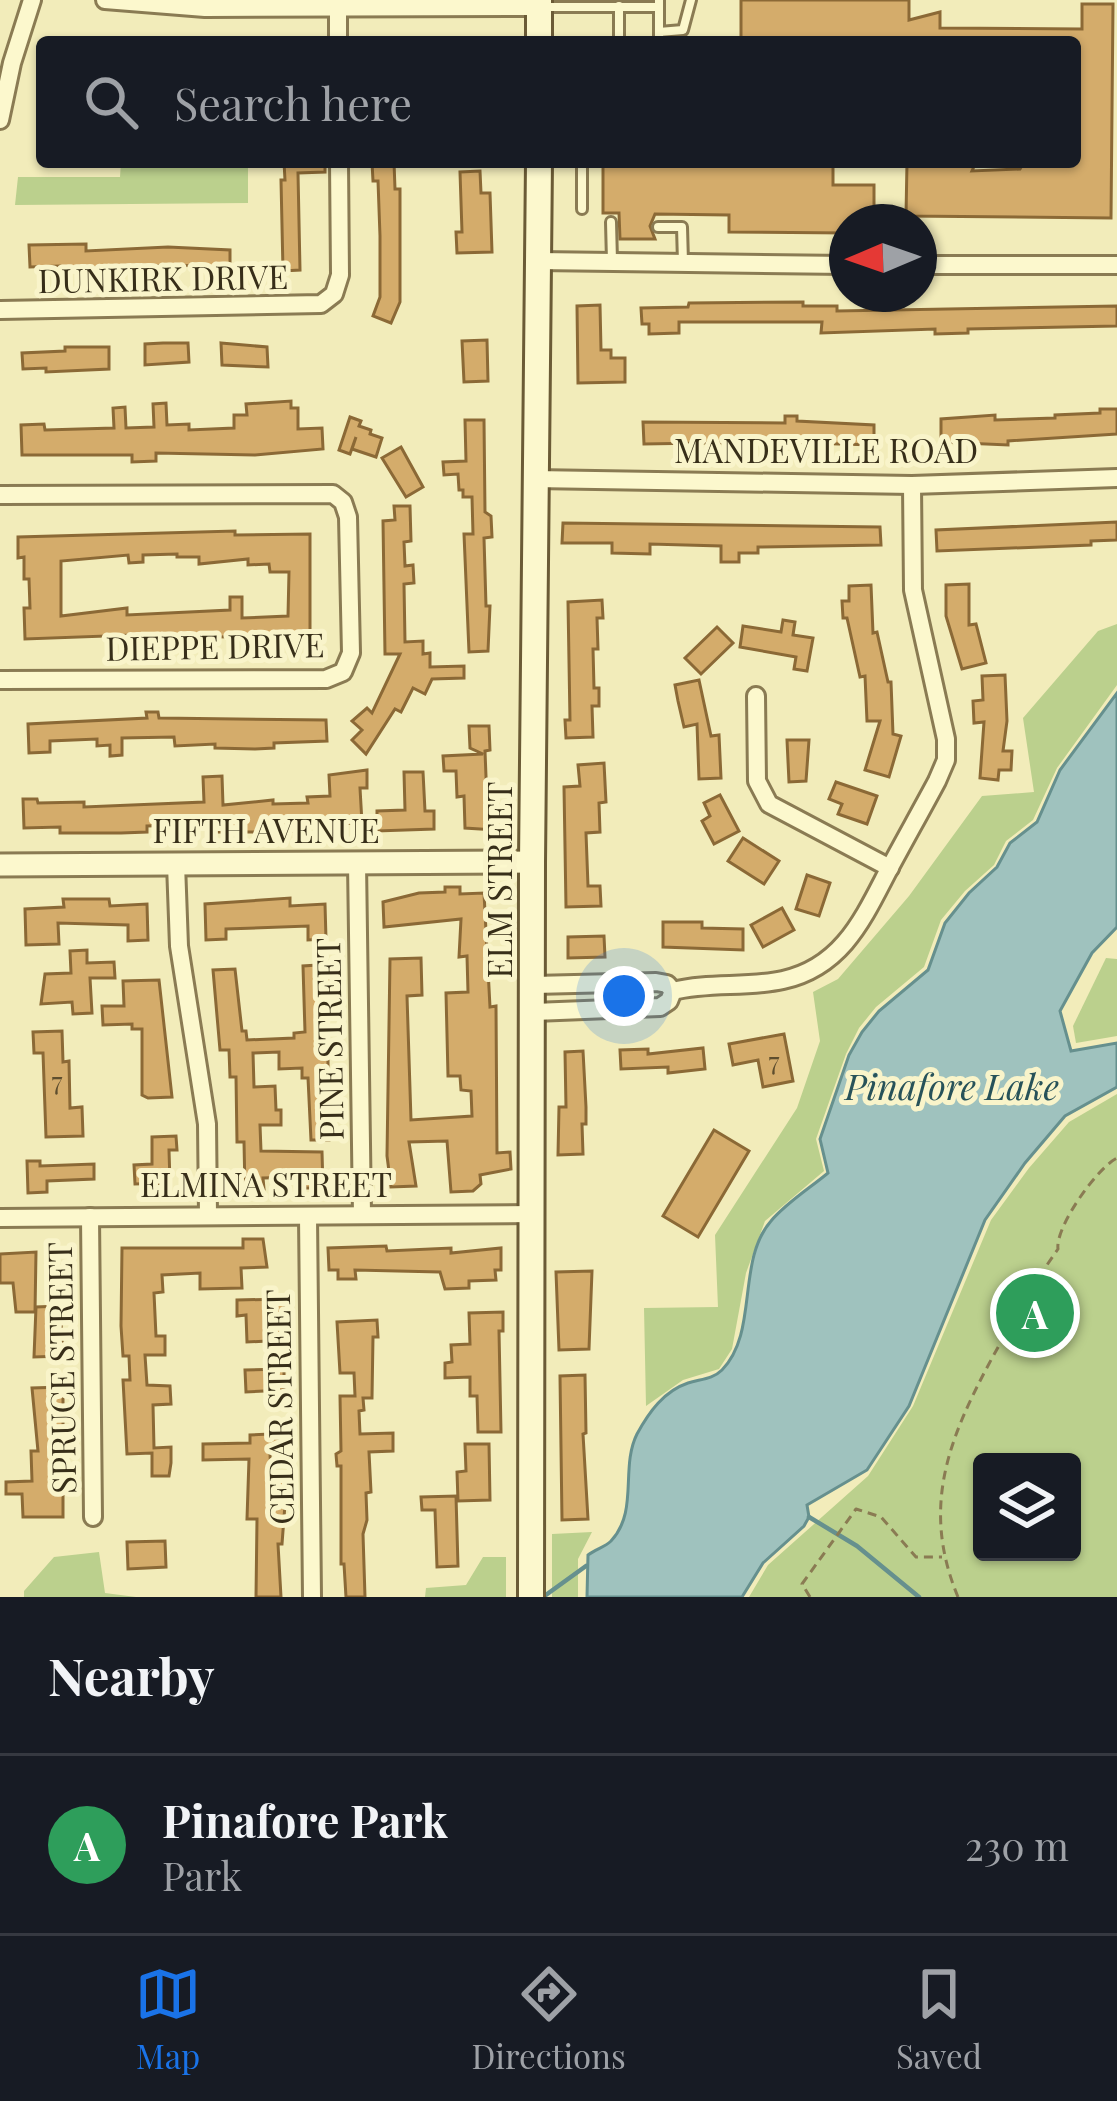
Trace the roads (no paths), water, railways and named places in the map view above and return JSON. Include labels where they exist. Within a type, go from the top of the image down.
[{"type":"main road","points":[[539,3],[539,36]]},
{"type":"main road","name":"ELM STREET","points":[[531,1597],[538,168]]},
{"type":"street","points":[[0,120],[32,0]]},
{"type":"street","points":[[105,0],[205,8],[539,3]]},
{"type":"street","points":[[338,8],[338,36]]},
{"type":"street","name":"DUNKIRK DRIVE","points":[[0,310],[322,304],[340,281],[339,168]]},
{"type":"street","points":[[538,261],[829,265]]},
{"type":"street","points":[[937,265],[1117,265]]},
{"type":"street","name":"MANDEVILLE ROAD","points":[[534,479],[912,484],[1117,478]]},
{"type":"street","points":[[534,1012],[660,1007],[673,992],[693,986],[775,981],[815,969],[855,933],[937,781],[946,753],[946,733],[913,590],[912,484]]},
{"type":"street","name":"DIEPPE DRIVE","points":[[0,495],[333,494],[343,502],[348,517],[351,653],[343,672],[328,679],[0,680]]},
{"type":"street","points":[[756,696],[757,781],[769,804],[890,868]]},
{"type":"street","name":"FIFTH AVENUE","points":[[0,865],[532,862]]},
{"type":"street","name":"PINE STREET","points":[[358,863],[362,1214]]},
{"type":"street","points":[[176,864],[179,946],[207,1124],[208,1214]]},
{"type":"street","points":[[534,985],[656,982],[667,984],[673,992]]},
{"type":"street","name":"ELMINA STREET","points":[[0,1218],[533,1214]]},
{"type":"street","name":"SPRUCE STREET","points":[[90,1217],[94,1517]]},
{"type":"street","name":"CEDAR STREET","points":[[308,1217],[312,1597]]},
{"type":"lane","points":[[662,36],[682,30],[692,0]]},
{"type":"lane","points":[[539,3],[659,3],[659,36]]},
{"type":"lane","points":[[619,6],[619,36]]},
{"type":"lane","points":[[582,168],[582,209]]},
{"type":"lane","points":[[611,222],[612,262]]},
{"type":"lane","points":[[658,227],[682,227],[683,263]]},
{"type":"water","name":"Pinafore Lake","points":[[1117,693],[1117,927],[1092,953],[1060,1011],[1071,1051],[1117,1043],[1117,1087],[1065,1116],[1025,1163],[985,1220],[909,1406],[867,1470],[807,1505],[809,1517],[804,1526],[763,1563],[742,1597],[587,1597],[588,1555],[611,1541],[624,1516],[637,1434],[664,1397],[722,1370],[740,1336],[760,1237],[784,1208],[828,1173],[820,1139],[849,1055],[862,1032],[879,1011],[928,970],[945,923],[997,867],[1010,843],[1037,822],[1060,770]]},
{"type":"waterway","points":[[809,1517],[857,1546],[919,1597]]},
{"type":"waterway","points":[[543,1597],[586,1566]]},
{"type":"place","name":"Pinafore Park","points":[[1035,1313]]}]
